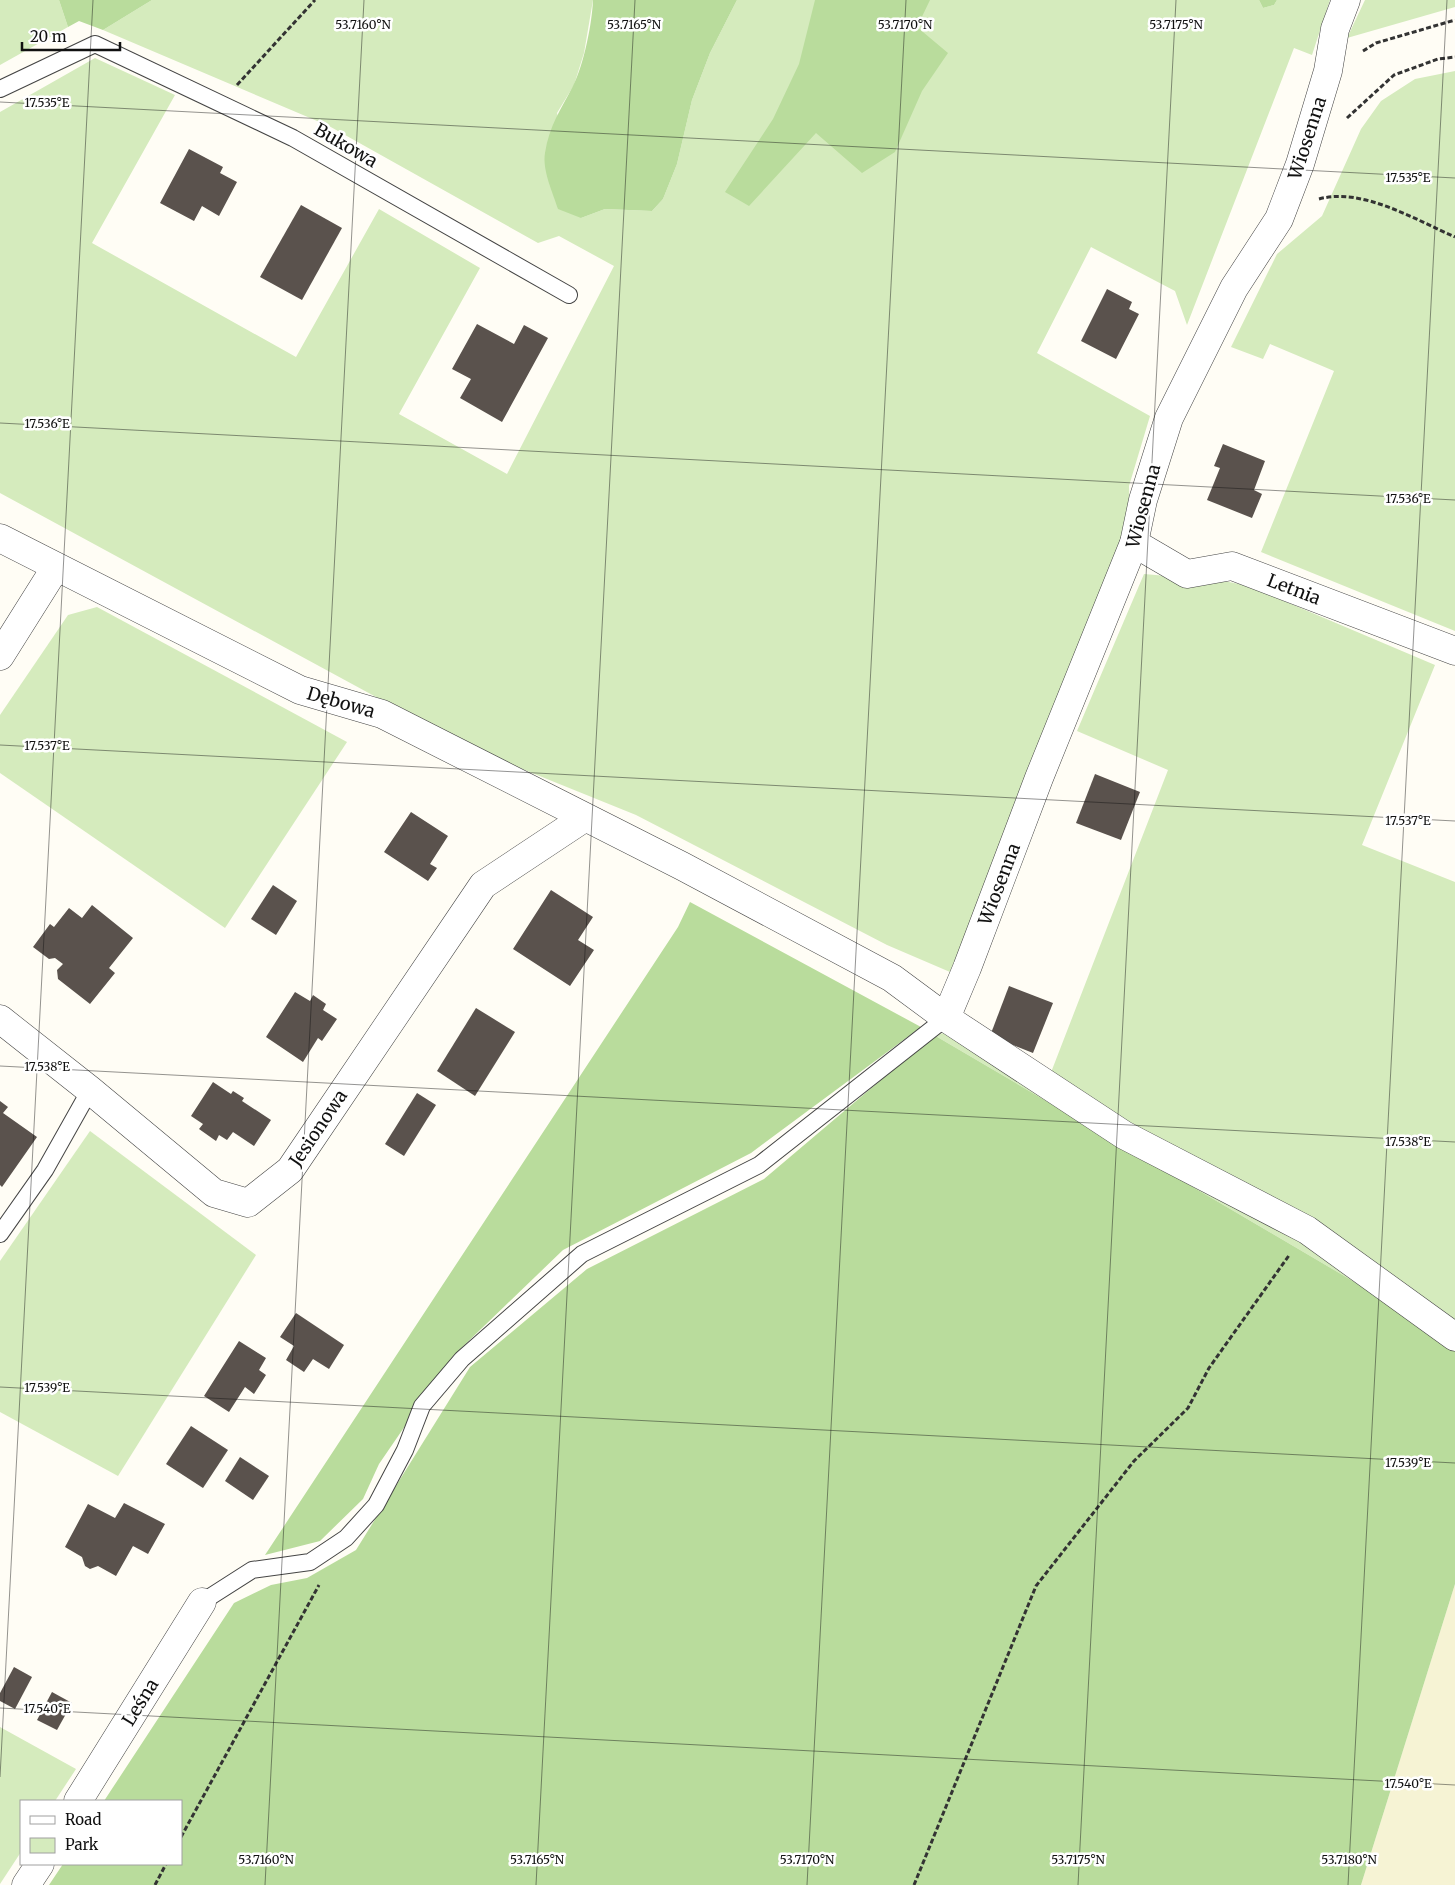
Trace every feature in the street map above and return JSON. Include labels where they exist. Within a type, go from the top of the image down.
[{"type":"street","name":"Wiosenna","points":[[946,1018],[968,968],[1039,778],[1134,543],[1142,500],[1168,418],[1234,288],[1279,219],[1300,164],[1328,71],[1335,29],[1346,0]]},
{"type":"street","name":"Dębowa","points":[[0,538],[300,690],[382,714],[682,866],[892,978],[946,1018],[1124,1135],[1307,1230],[1455,1337]]},
{"type":"street","name":"Letnia","points":[[1134,543],[1187,574],[1232,566],[1455,651]]},
{"type":"street","points":[[0,656],[56,567]]},
{"type":"street","name":"Jesionowa","points":[[0,1020],[90,1090],[214,1193],[248,1203],[290,1170],[483,885],[584,818]]},
{"type":"street","name":"Leśna","points":[[79,1800],[202,1602]]},
{"type":"street","points":[[26,1885],[39,1865]]},
{"type":"lane","name":"Bukowa","points":[[0,89],[95,44],[293,138],[569,295]]},
{"type":"lane","points":[[202,1602],[252,1570],[310,1562],[346,1538],[376,1505],[406,1450],[422,1406],[462,1359],[582,1254],[759,1166],[946,1018]]},
{"type":"lane","points":[[0,1234],[45,1170],[90,1090]]},
{"type":"path","points":[[220,104],[315,0]]},
{"type":"path","points":[[1328,71],[1376,43],[1455,20]]},
{"type":"path","points":[[1345,121],[1394,75],[1438,59],[1455,56]]},
{"type":"path","points":[[1279,219],[1321,198],[1345,196],[1368,200],[1455,237]]},
{"type":"path","points":[[914,1885],[1036,1586],[1134,1461],[1188,1408],[1209,1368],[1307,1230]]},
{"type":"path","points":[[182,1835],[322,1580]]},
{"type":"path","points":[[155,1885],[165,1865]]},
{"type":"shaded area","points":[[1455,1584],[1455,1885],[1361,1885]]},
{"type":"green space","points":[[0,0],[59,0],[68,27],[0,65]]},
{"type":"green space","points":[[59,0],[152,0],[103,30],[79,21],[68,27]]},
{"type":"green space","points":[[152,0],[593,0],[584,53],[574,85],[557,113],[581,218],[605,209],[652,211],[663,199],[677,164],[692,100],[710,53],[737,0],[1259,0],[1263,8],[1274,5],[1277,0],[1330,0],[1312,55],[1294,48],[1187,325],[1175,291],[1091,247],[1037,353],[1150,416],[1129,486],[1130,531],[950,972],[887,945],[636,815],[470,748],[0,493],[0,112],[95,58],[175,95],[92,243],[296,357],[379,209],[480,268],[399,414],[507,474],[614,266],[559,236],[538,243],[329,126],[103,30]]},
{"type":"green space","points":[[593,0],[737,0],[710,53],[692,100],[677,164],[663,199],[652,211],[605,209],[581,218],[558,209],[548,181],[544,160],[547,143],[552,126],[581,67],[589,32]]},
{"type":"green space","points":[[815,0],[930,0],[917,27],[948,53],[922,91],[895,152],[862,173],[816,133],[749,206],[725,192],[773,119],[799,64]]},
{"type":"green space","points":[[1259,0],[1277,0],[1274,5],[1263,8]]},
{"type":"green space","points":[[1365,0],[1455,0],[1455,7],[1347,38]]},
{"type":"green space","points":[[1455,71],[1455,631],[1261,552],[1334,371],[1270,344],[1263,359],[1231,347],[1277,254],[1322,216],[1361,129],[1381,101],[1415,79]]},
{"type":"green space","points":[[1144,574],[1224,581],[1249,586],[1435,665],[1362,845],[1455,882],[1455,1341],[934,1035],[949,1032],[1050,1075],[1168,770],[1077,731]]},
{"type":"green space","points":[[97,607],[347,742],[225,928],[0,773],[0,715],[68,615]]},
{"type":"green space","points":[[690,902],[921,1027],[751,1153],[563,1250],[453,1356],[379,1464],[363,1499],[320,1541],[265,1555],[678,927]]},
{"type":"green space","points":[[934,1035],[1455,1341],[1455,1584],[1361,1885],[49,1885],[62,1865],[182,1865],[182,1800],[105,1800],[234,1603],[271,1585],[307,1578],[356,1550],[470,1367],[587,1269],[764,1179]]},
{"type":"green space","points":[[90,1131],[256,1255],[118,1476],[0,1412],[0,1261]]},
{"type":"green space","points":[[0,1727],[76,1769],[56,1800],[20,1800],[20,1854],[0,1884]]},
{"type":"building","points":[[189,149],[223,167],[220,173],[237,182],[219,216],[202,206],[194,221],[160,203]]},
{"type":"building","points":[[301,205],[342,228],[302,300],[260,277]]},
{"type":"building","points":[[1107,289],[1132,302],[1129,309],[1139,314],[1116,359],[1081,341]]},
{"type":"building","points":[[477,324],[514,344],[524,325],[548,338],[502,422],[460,398],[471,379],[452,369]]},
{"type":"building","points":[[1223,444],[1265,461],[1254,490],[1262,494],[1252,518],[1207,500],[1220,468],[1214,466]]},
{"type":"building","points":[[1095,774],[1140,792],[1121,840],[1076,823]]},
{"type":"building","points":[[411,812],[448,836],[430,864],[437,868],[428,881],[384,852]]},
{"type":"building","points":[[273,885],[297,901],[276,935],[251,919]]},
{"type":"building","points":[[551,890],[593,917],[578,940],[594,950],[570,986],[513,949]]},
{"type":"building","points":[[92,905],[133,938],[109,968],[115,973],[90,1004],[58,979],[57,970],[63,964],[55,958],[49,959],[33,947],[50,924],[54,927],[69,908],[82,918]]},
{"type":"building","points":[[1009,986],[1053,1003],[1033,1053],[990,1036]]},
{"type":"building","points":[[295,992],[310,1001],[313,995],[326,1004],[323,1010],[337,1019],[322,1041],[318,1038],[303,1062],[266,1037]]},
{"type":"building","points":[[476,1008],[515,1032],[475,1096],[437,1071]]},
{"type":"building","points":[[213,1082],[231,1094],[233,1091],[244,1098],[242,1101],[271,1120],[254,1146],[233,1132],[227,1140],[219,1135],[216,1141],[199,1129],[203,1124],[191,1116]]},
{"type":"building","points":[[417,1093],[436,1105],[404,1156],[385,1144]]},
{"type":"building","points":[[0,1101],[8,1107],[3,1113],[37,1137],[2,1187],[0,1185]]},
{"type":"building","points":[[296,1313],[344,1345],[329,1369],[313,1359],[304,1372],[286,1360],[294,1346],[280,1337]]},
{"type":"building","points":[[239,1341],[266,1358],[259,1370],[266,1375],[254,1394],[245,1387],[229,1412],[204,1396]]},
{"type":"building","points":[[191,1426],[228,1450],[203,1488],[166,1464]]},
{"type":"building","points":[[240,1457],[269,1476],[253,1500],[225,1481]]},
{"type":"building","points":[[124,1503],[165,1524],[148,1554],[133,1546],[116,1576],[98,1566],[90,1569],[85,1566],[82,1557],[65,1547],[88,1504],[115,1518]]},
{"type":"building","points":[[14,1667],[32,1677],[15,1709],[0,1701],[0,1693]]},
{"type":"building","points":[[52,1692],[72,1703],[57,1730],[37,1720]]}]
